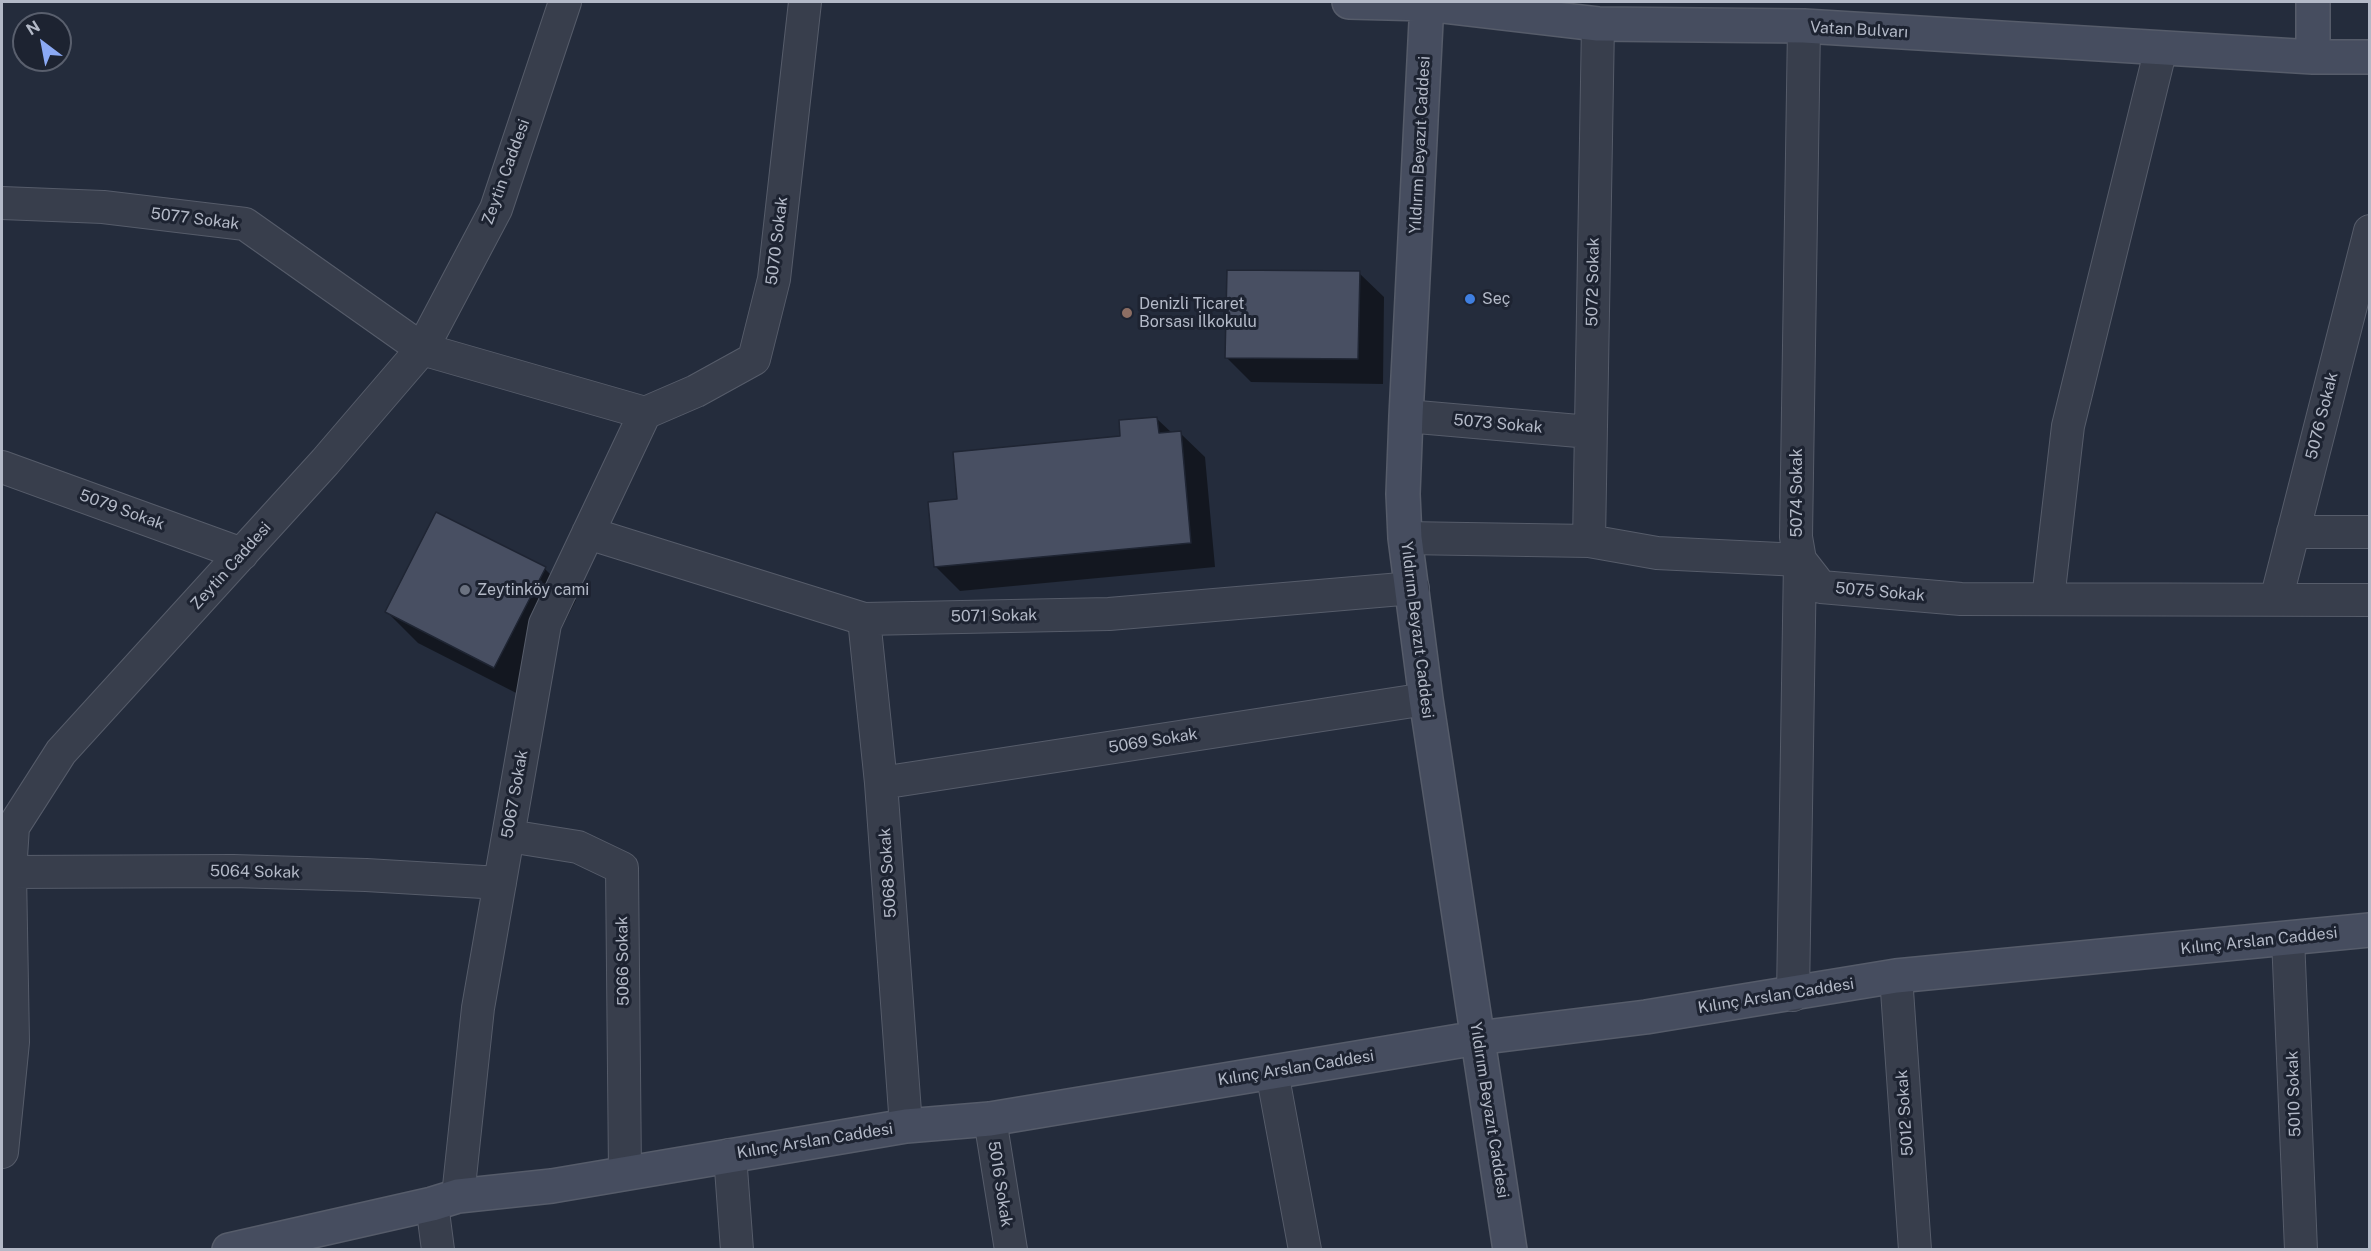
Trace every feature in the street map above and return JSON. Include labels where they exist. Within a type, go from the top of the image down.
[{"type":"street","name":"Zeytin Caddesi","points":[[2,1152],[13,1042],[7,825],[61,752],[242,554],[422,349],[496,209],[565,2]]},
{"type":"street","name":"5070 Sokak","points":[[645,412],[696,391],[754,358],[774,279],[805,2]]},
{"type":"street","name":"Vatan Bulvarı","points":[[1349,2],[1427,3],[1598,24],[1804,26],[2313,57],[2370,57]]},
{"type":"street","points":[[2313,2],[2313,57]]},
{"type":"street","name":"Yıldırım Beyazıt Caddesi","points":[[1427,3],[1406,416],[1403,494],[1405,537],[1425,699],[1510,1250]]},
{"type":"street","name":"5072 Sokak","points":[[1589,541],[1598,24]]},
{"type":"street","name":"5074 Sokak","points":[[1793,995],[1800,560],[1796,537],[1804,26]]},
{"type":"street","points":[[2048,599],[2068,426],[2161,48]]},
{"type":"street","name":"5077 Sokak","points":[[2,203],[103,207],[245,224],[422,349],[645,412]]},
{"type":"street","name":"5076 Sokak","points":[[2276,600],[2370,231]]},
{"type":"street","name":"5067 Sokak","points":[[438,1250],[544,624],[645,412]]},
{"type":"street","name":"5073 Sokak","points":[[1406,416],[1590,432]]},
{"type":"street","name":"5079 Sokak","points":[[2,467],[242,554]]},
{"type":"street","points":[[2293,532],[2370,532]]},
{"type":"street","name":"5071 Sokak","points":[[588,533],[864,620],[1109,614],[1413,588]]},
{"type":"street","points":[[1405,537],[1589,541],[1657,553],[1800,560]]},
{"type":"street","name":"5075 Sokak","points":[[1800,560],[1821,587],[1960,599],[2370,600]]},
{"type":"street","name":"5068 Sokak","points":[[864,620],[881,783],[906,1126]]},
{"type":"street","name":"5069 Sokak","points":[[881,783],[1425,699]]},
{"type":"street","name":"5066 Sokak","points":[[509,836],[578,847],[622,868],[625,1173]]},
{"type":"street","name":"5064 Sokak","points":[[10,872],[233,871],[366,875],[500,883]]},
{"type":"street","name":"Kılınç Arslan Caddesi","points":[[229,1250],[445,1200],[552,1186],[906,1126],[990,1119],[1477,1038],[1646,1017],[1793,995],[1896,976],[2370,930]]},
{"type":"street","name":"5010 Sokak","points":[[2288,938],[2301,1250]]},
{"type":"street","name":"5012 Sokak","points":[[1896,976],[1915,1250]]},
{"type":"street","points":[[1272,1072],[1305,1250]]},
{"type":"street","name":"5016 Sokak","points":[[990,1119],[1011,1250]]},
{"type":"street","points":[[730,1155],[736,1250]]},
{"type":"building","points":[[1227,270],[1360,271],[1358,359],[1225,358]]},
{"type":"building","points":[[1157,417],[1159,433],[1181,431],[1191,543],[934,567],[928,502],[957,499],[953,452],[1120,436],[1119,420]]},
{"type":"building","name":"Zeytinköy cami","points":[[436,512],[546,567],[494,668],[385,612]]},
{"type":"place","name":"Seç","points":[[1470,299]]},
{"type":"place","name":"Denizli Ticaret Borsası İlkokulu","points":[[1127,313]]},
{"type":"place","name":"Zeytinköy cami","points":[[465,590]]}]
